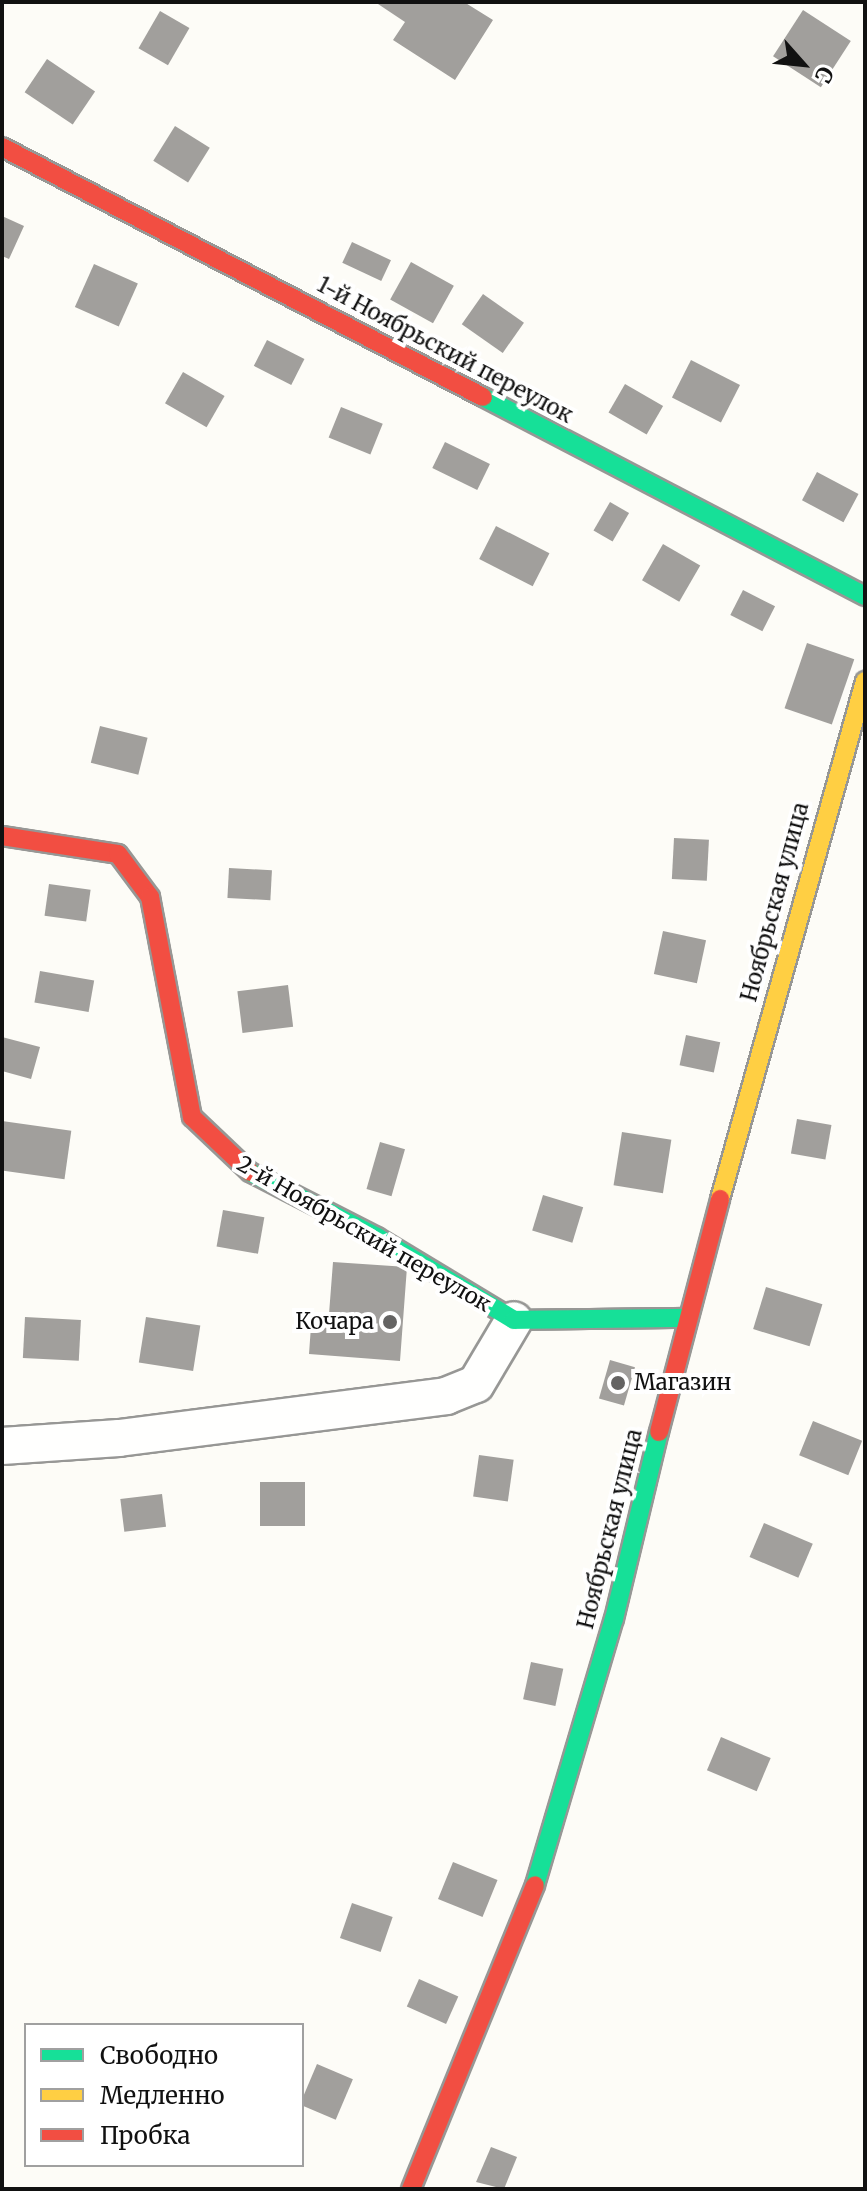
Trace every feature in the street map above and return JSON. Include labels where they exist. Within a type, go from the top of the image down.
[{"type":"street","name":"1-й Ноябрьский переулок","points":[[2,147],[865,596]]},
{"type":"street","name":"Ноябрьская улица","points":[[411,2189],[544,1863],[614,1619],[686,1318],[865,681]]},
{"type":"street","name":"2-й Ноябрьский переулок","points":[[2,836],[118,854],[150,897],[192,1117],[237,1165],[377,1237],[514,1320],[686,1318]]},
{"type":"street","name":"2-й Ноябрьский переулок","points":[[2,1446],[119,1438],[446,1396],[476,1384],[514,1320]]},
{"type":"building","points":[[375,2],[464,2],[493,20],[455,80],[393,40],[405,22]]},
{"type":"building","points":[[803,10],[851,41],[821,87],[773,56]]},
{"type":"building","points":[[160,11],[189,28],[168,65],[138,48]]},
{"type":"building","points":[[47,59],[95,91],[73,125],[25,92]]},
{"type":"building","points":[[175,126],[210,148],[188,182],[153,161]]},
{"type":"building","points":[[2,216],[24,226],[9,259],[2,256]]},
{"type":"building","points":[[352,242],[391,260],[381,281],[342,263]]},
{"type":"building","points":[[411,262],[454,286],[433,323],[390,300]]},
{"type":"building","points":[[94,264],[138,284],[119,326],[75,307]]},
{"type":"building","points":[[483,294],[524,323],[503,353],[462,324]]},
{"type":"building","points":[[267,340],[304,359],[291,385],[254,366]]},
{"type":"building","points":[[691,360],[740,385],[721,422],[672,397]]},
{"type":"building","points":[[183,372],[225,396],[207,427],[165,403]]},
{"type":"building","points":[[625,384],[663,406],[647,435],[608,413]]},
{"type":"building","points":[[341,407],[383,424],[370,454],[329,438]]},
{"type":"building","points":[[445,442],[490,464],[477,490],[432,468]]},
{"type":"building","points":[[817,472],[858,494],[843,522],[802,500]]},
{"type":"building","points":[[610,502],[629,513],[613,542],[594,531]]},
{"type":"building","points":[[496,526],[549,553],[533,586],[479,559]]},
{"type":"building","points":[[663,544],[700,566],[679,602],[642,580]]},
{"type":"building","points":[[743,590],[775,606],[762,631],[730,615]]},
{"type":"building","points":[[807,643],[854,659],[832,725],[785,708]]},
{"type":"building","points":[[100,726],[148,738],[138,775],[91,763]]},
{"type":"building","points":[[674,838],[709,840],[707,881],[672,879]]},
{"type":"building","points":[[229,868],[272,870],[270,900],[227,898]]},
{"type":"building","points":[[49,884],[91,890],[86,922],[45,916]]},
{"type":"building","points":[[663,931],[706,940],[697,983],[654,974]]},
{"type":"building","points":[[40,971],[94,981],[89,1012],[34,1003]]},
{"type":"building","points":[[288,985],[293,1027],[242,1033],[237,991]]},
{"type":"building","points":[[686,1035],[720,1042],[714,1073],[680,1065]]},
{"type":"building","points":[[2,1037],[40,1047],[31,1079],[2,1071]]},
{"type":"building","points":[[797,1119],[831,1125],[825,1160],[791,1153]]},
{"type":"building","points":[[2,1121],[71,1131],[64,1179],[2,1170]]},
{"type":"building","points":[[622,1132],[671,1140],[663,1193],[614,1185]]},
{"type":"building","points":[[380,1142],[405,1149],[391,1196],[366,1189]]},
{"type":"building","points":[[543,1195],[583,1207],[572,1243],[532,1230]]},
{"type":"building","points":[[223,1210],[264,1217],[258,1254],[217,1246]]},
{"type":"building","points":[[333,1262],[407,1267],[400,1361],[309,1354],[311,1326],[328,1327]]},
{"type":"building","points":[[766,1287],[822,1304],[810,1346],[753,1329]]},
{"type":"building","points":[[25,1317],[81,1320],[79,1361],[23,1358]]},
{"type":"building","points":[[146,1317],[200,1326],[193,1371],[139,1362]]},
{"type":"building","name":"Магазин","points":[[610,1360],[635,1367],[624,1406],[599,1398]]},
{"type":"building","points":[[813,1421],[862,1441],[848,1475],[799,1455]]},
{"type":"building","points":[[479,1455],[514,1460],[508,1501],[473,1497]]},
{"type":"building","points":[[260,1482],[305,1482],[305,1526],[260,1526]]},
{"type":"building","points":[[162,1494],[166,1527],[124,1532],[120,1499]]},
{"type":"building","points":[[764,1523],[813,1544],[798,1578],[750,1557]]},
{"type":"building","points":[[531,1662],[563,1669],[555,1706],[523,1699]]},
{"type":"building","points":[[721,1737],[771,1758],[757,1791],[707,1770]]},
{"type":"building","points":[[453,1862],[498,1880],[483,1917],[438,1899]]},
{"type":"building","points":[[352,1903],[393,1917],[381,1952],[340,1938]]},
{"type":"building","points":[[419,1979],[458,1996],[446,2024],[407,2006]]},
{"type":"building","points":[[317,2064],[353,2079],[336,2120],[304,2106],[304,2095]]},
{"type":"building","points":[[491,2147],[517,2157],[504,2189],[476,2182]]},
{"type":"traffic: fast","points":[[483,397],[865,596]]},
{"type":"traffic: fast","points":[[250,1172],[377,1237],[514,1320],[686,1318]]},
{"type":"traffic: fast","points":[[535,1885],[614,1619],[659,1432]]},
{"type":"traffic: slow","points":[[720,1199],[865,681]]},
{"type":"traffic: jam","points":[[2,147],[483,397]]},
{"type":"traffic: jam","points":[[2,836],[118,854],[150,897],[192,1117],[250,1172]]},
{"type":"traffic: jam","points":[[659,1432],[720,1199]]},
{"type":"traffic: jam","points":[[411,2189],[535,1885]]},
{"type":"place","name":"Кочара","points":[[390,1322]]},
{"type":"place","name":"Магазин","points":[[618,1383]]}]
